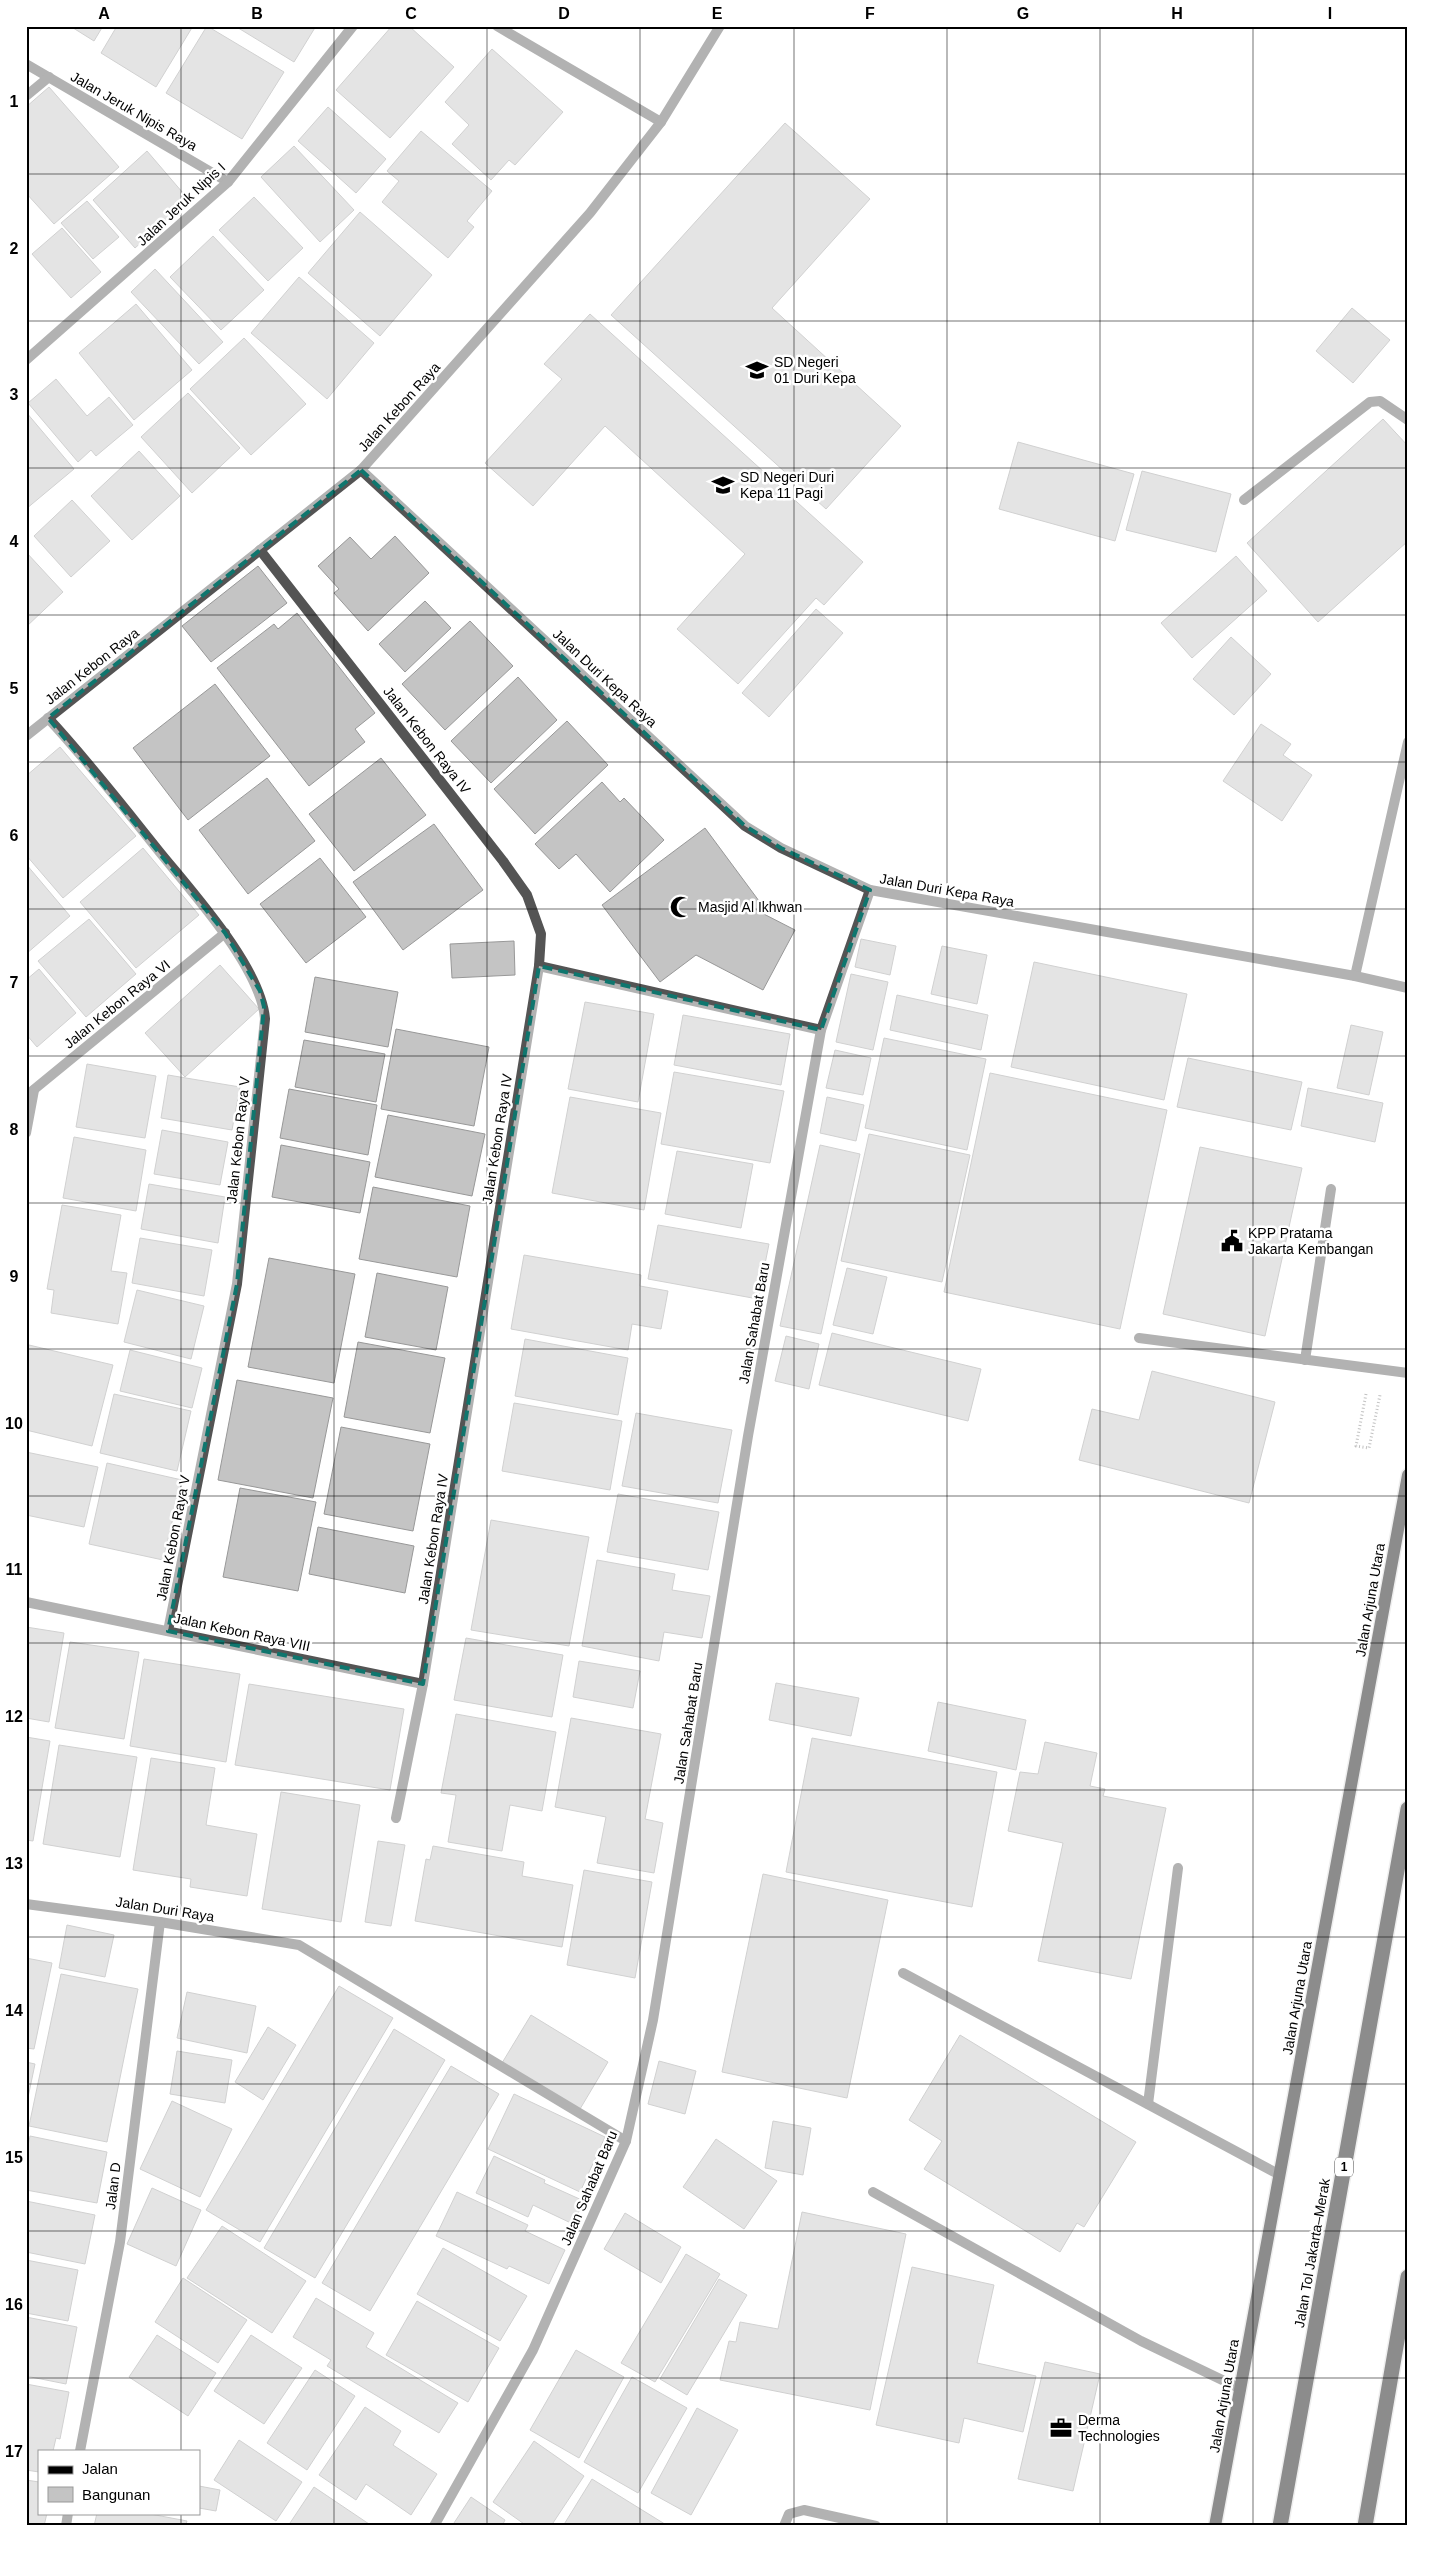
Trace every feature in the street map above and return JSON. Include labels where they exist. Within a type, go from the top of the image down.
[{"type":"highway","name":"Jalan Tol Jakarta–Merak","points":[[1280,2526],[1408,1809]]},
{"type":"highway","points":[[1364,2526],[1408,2277]]},
{"type":"main road","name":"Jalan Arjuna Utara","points":[[1215,2526],[1408,1476]]},
{"type":"street","name":"Jalan Jeruk Nipis I","points":[[26,360],[228,182],[353,26]]},
{"type":"street","points":[[497,26],[661,122]]},
{"type":"street","name":"Jalan Kebon Raya","points":[[26,736],[361,470],[590,213],[661,122],[720,26]]},
{"type":"street","name":"Jalan Jeruk Nipis Raya","points":[[26,64],[228,182]]},
{"type":"street","points":[[26,96],[49,78]]},
{"type":"street","points":[[1244,500],[1370,402],[1380,401],[1408,420]]},
{"type":"street","name":"Jalan Duri Kepa Raya","points":[[361,470],[745,826],[781,848],[869,892],[1356,976],[1408,988]]},
{"type":"street","name":"Jalan Kebon Raya IV","points":[[260,550],[527,895],[541,934],[539,966],[423,1684],[396,1818]]},
{"type":"street","name":"Jalan Kebon Raya V","points":[[48,718],[86,760],[225,934],[260,992],[265,1019],[236,1284],[168,1631]]},
{"type":"street","points":[[1356,976],[1408,742]]},
{"type":"street","name":"Jalan Sahabat Baru","points":[[434,2526],[533,2350],[626,2141],[653,2020],[748,1436],[821,1030],[869,892]]},
{"type":"street","name":"Jalan Kebon Raya VI","points":[[30,1093],[225,934]]},
{"type":"street","points":[[539,966],[821,1030]]},
{"type":"street","points":[[26,1133],[30,1093]]},
{"type":"street","points":[[1305,1360],[1331,1189]]},
{"type":"street","points":[[1139,1338],[1408,1373]]},
{"type":"street","name":"Jalan Kebon Raya VIII","points":[[26,1602],[423,1684]]},
{"type":"street","points":[[1148,2104],[1178,1868]]},
{"type":"street","name":"Jalan Duri Raya","points":[[26,1904],[160,1922],[299,1945],[626,2141]]},
{"type":"street","name":"Jalan D","points":[[80,2450],[120,2242],[160,1922]]},
{"type":"street","points":[[903,1972],[1280,2175]]},
{"type":"street","points":[[872,2192],[1141,2341],[1241,2389]]},
{"type":"street","points":[[784,2526],[789,2514],[804,2510],[876,2526]]},
{"type":"path","points":[[1366,1393],[1356,1446],[1369,1448],[1380,1395]]},
{"type":"highlighted area","points":[[361,470],[745,826],[781,848],[870,890],[821,1030],[539,966],[423,1684],[168,1631],[237,1284],[264,1007],[260,991],[225,933],[48,718]]},
{"type":"building","points":[[70,26],[103,26],[94,41]]},
{"type":"building","points":[[117,26],[193,26],[156,87],[101,53]]},
{"type":"building","points":[[207,26],[284,72],[242,139],[166,93]]},
{"type":"building","points":[[235,26],[316,26],[294,62]]},
{"type":"building","points":[[392,26],[409,26],[454,67],[390,138],[336,90]]},
{"type":"building","points":[[492,49],[563,112],[515,165],[509,160],[491,180],[452,144],[469,125],[445,102]]},
{"type":"building","points":[[49,87],[119,167],[54,224],[26,193],[26,107]]},
{"type":"building","points":[[328,107],[386,159],[356,193],[298,141]]},
{"type":"building","name":"SD Negeri 01 Duri Kepa","points":[[785,123],[870,199],[772,308],[901,426],[826,509],[611,315]]},
{"type":"building","points":[[421,131],[492,191],[467,221],[474,227],[448,258],[382,202],[399,181],[387,171]]},
{"type":"building","points":[[294,146],[354,210],[320,242],[261,177]]},
{"type":"building","points":[[147,151],[189,200],[135,248],[93,200]]},
{"type":"building","points":[[254,197],[303,248],[268,281],[219,230]]},
{"type":"building","points":[[87,201],[119,237],[93,259],[61,223]]},
{"type":"building","points":[[360,212],[432,275],[380,336],[308,273]]},
{"type":"building","points":[[62,228],[101,272],[71,298],[32,254]]},
{"type":"building","points":[[213,236],[264,290],[221,330],[170,277]]},
{"type":"building","points":[[155,269],[223,342],[199,364],[131,292]]},
{"type":"building","points":[[299,277],[374,343],[327,399],[251,333]]},
{"type":"building","points":[[136,304],[192,370],[134,420],[79,353]]},
{"type":"building","points":[[1352,308],[1390,340],[1353,383],[1316,351]]},
{"type":"building","name":"SD Negeri Duri Kepa 11 Pagi","points":[[590,314],[863,562],[824,605],[816,598],[738,684],[677,629],[745,554],[605,426],[533,506],[485,463],[562,379],[544,364]]},
{"type":"building","points":[[244,338],[306,404],[251,455],[190,389]]},
{"type":"building","points":[[56,379],[87,416],[109,397],[133,425],[96,456],[91,450],[78,462],[28,403]]},
{"type":"building","points":[[188,393],[240,448],[192,493],[141,437]]},
{"type":"building","points":[[26,412],[74,469],[26,509]]},
{"type":"building","points":[[1383,419],[1408,446],[1408,541],[1318,622],[1247,543]]},
{"type":"building","points":[[1018,442],[1134,474],[1115,541],[999,509]]},
{"type":"building","points":[[139,451],[180,496],[132,540],[91,496]]},
{"type":"building","points":[[1142,471],[1231,494],[1216,552],[1126,530]]},
{"type":"building","points":[[72,500],[110,541],[71,577],[34,536]]},
{"type":"building","points":[[395,536],[429,573],[368,631],[334,593],[339,589],[318,566],[350,537],[371,559]]},
{"type":"building","points":[[26,552],[63,592],[26,627]]},
{"type":"building","points":[[1236,556],[1267,591],[1192,658],[1161,623]]},
{"type":"building","points":[[258,566],[287,603],[211,662],[182,626]]},
{"type":"building","points":[[425,601],[451,628],[405,672],[379,644]]},
{"type":"building","points":[[816,609],[843,633],[769,717],[742,693]]},
{"type":"building","points":[[297,613],[375,713],[355,729],[365,742],[309,786],[217,668],[274,624],[278,629]]},
{"type":"building","points":[[470,621],[513,666],[445,730],[402,684]]},
{"type":"building","points":[[1231,637],[1271,674],[1234,715],[1193,679]]},
{"type":"building","points":[[518,677],[557,720],[491,783],[451,741]]},
{"type":"building","points":[[215,684],[270,756],[188,820],[133,748]]},
{"type":"building","points":[[567,721],[608,765],[535,834],[494,789]]},
{"type":"building","points":[[1261,724],[1291,744],[1283,755],[1312,775],[1282,821],[1223,781]]},
{"type":"building","points":[[60,747],[136,836],[63,898],[26,855],[26,776]]},
{"type":"building","points":[[381,758],[426,815],[354,871],[309,814]]},
{"type":"building","points":[[267,778],[315,841],[248,894],[199,830]]},
{"type":"building","points":[[602,782],[620,802],[624,798],[664,840],[610,892],[576,854],[559,869],[535,844]]},
{"type":"building","points":[[434,824],[483,890],[403,950],[353,882]]},
{"type":"building","name":"Masjid Al Ikhwan","points":[[705,828],[762,905],[756,910],[795,930],[763,990],[696,955],[660,982],[602,905]]},
{"type":"building","points":[[143,848],[199,915],[136,968],[80,902]]},
{"type":"building","points":[[320,858],[366,917],[306,963],[260,904]]},
{"type":"building","points":[[26,864],[70,916],[26,954]]},
{"type":"building","points":[[89,919],[136,974],[86,1017],[38,961]]},
{"type":"building","points":[[861,939],[896,946],[890,975],[855,967]]},
{"type":"building","points":[[514,941],[515,975],[452,978],[450,944]]},
{"type":"building","points":[[942,946],[987,955],[977,1004],[931,994]]},
{"type":"building","points":[[1034,962],[1187,994],[1164,1100],[1011,1067]]},
{"type":"building","points":[[220,965],[259,1009],[185,1077],[145,1033]]},
{"type":"building","points":[[39,969],[76,1013],[37,1047],[26,1034],[26,980]]},
{"type":"building","points":[[851,974],[888,982],[873,1050],[836,1042]]},
{"type":"building","points":[[315,977],[398,992],[388,1047],[305,1032]]},
{"type":"building","points":[[897,995],[988,1015],[981,1050],[890,1030]]},
{"type":"building","points":[[585,1002],[654,1014],[638,1102],[568,1089]]},
{"type":"building","points":[[683,1015],[790,1034],[781,1085],[674,1065]]},
{"type":"building","points":[[1351,1025],[1383,1032],[1369,1095],[1337,1088]]},
{"type":"building","points":[[396,1029],[489,1047],[474,1126],[381,1109]]},
{"type":"building","points":[[884,1038],[986,1059],[967,1150],[865,1128]]},
{"type":"building","points":[[304,1040],[385,1054],[376,1102],[295,1087]]},
{"type":"building","points":[[835,1050],[871,1058],[863,1095],[826,1088]]},
{"type":"building","points":[[1188,1058],[1302,1082],[1291,1130],[1177,1107]]},
{"type":"building","points":[[87,1064],[156,1076],[145,1138],[76,1127]]},
{"type":"building","points":[[674,1072],[784,1091],[770,1163],[661,1144]]},
{"type":"building","points":[[990,1073],[1167,1110],[1120,1329],[944,1292]]},
{"type":"building","points":[[168,1075],[240,1087],[232,1130],[161,1118]]},
{"type":"building","points":[[1308,1088],[1383,1103],[1375,1142],[1301,1126]]},
{"type":"building","points":[[289,1089],[377,1105],[368,1155],[280,1138]]},
{"type":"building","points":[[570,1097],[661,1113],[644,1210],[552,1193]]},
{"type":"building","points":[[827,1097],[864,1105],[856,1141],[820,1133]]},
{"type":"building","points":[[388,1115],[485,1134],[472,1196],[375,1177]]},
{"type":"building","points":[[162,1130],[228,1142],[220,1185],[154,1174]]},
{"type":"building","points":[[869,1134],[970,1155],[942,1282],[841,1261]]},
{"type":"building","points":[[74,1137],[146,1150],[136,1211],[63,1198]]},
{"type":"building","points":[[281,1145],[370,1162],[360,1213],[272,1197]]},
{"type":"building","points":[[820,1145],[860,1154],[821,1334],[780,1326]]},
{"type":"building","name":"KPP Pratama Jakarta Kembangan","points":[[1200,1147],[1302,1168],[1265,1336],[1163,1314]]},
{"type":"building","points":[[677,1151],[753,1164],[741,1228],[665,1214]]},
{"type":"building","points":[[149,1184],[225,1197],[218,1243],[141,1229]]},
{"type":"building","points":[[373,1187],[470,1206],[457,1277],[359,1259]]},
{"type":"building","points":[[62,1205],[121,1215],[111,1271],[127,1273],[118,1324],[51,1313],[54,1290],[47,1289]]},
{"type":"building","points":[[658,1225],[769,1244],[758,1299],[648,1279]]},
{"type":"building","points":[[140,1238],[212,1250],[204,1296],[132,1283]]},
{"type":"building","points":[[524,1255],[641,1275],[640,1286],[668,1291],[661,1329],[632,1324],[628,1350],[511,1329]]},
{"type":"building","points":[[269,1258],[355,1274],[334,1383],[248,1367]]},
{"type":"building","points":[[847,1268],[887,1277],[873,1334],[833,1325]]},
{"type":"building","points":[[377,1273],[448,1287],[436,1350],[365,1337]]},
{"type":"building","points":[[137,1290],[204,1306],[191,1359],[124,1342]]},
{"type":"building","points":[[832,1333],[981,1369],[968,1421],[819,1385]]},
{"type":"building","points":[[786,1336],[819,1344],[809,1389],[775,1381]]},
{"type":"building","points":[[525,1339],[628,1358],[618,1415],[515,1396]]},
{"type":"building","points":[[358,1342],[445,1358],[430,1433],[344,1417]]},
{"type":"building","points":[[29,1345],[113,1365],[92,1446],[26,1430],[26,1355]]},
{"type":"building","points":[[130,1350],[202,1368],[192,1408],[120,1391]]},
{"type":"building","points":[[1152,1371],[1275,1402],[1249,1503],[1079,1460],[1092,1409],[1139,1420]]},
{"type":"building","points":[[237,1380],[333,1398],[313,1498],[218,1480]]},
{"type":"building","points":[[114,1394],[191,1411],[177,1471],[100,1453]]},
{"type":"building","points":[[514,1403],[622,1421],[610,1490],[502,1471]]},
{"type":"building","points":[[636,1413],[732,1430],[718,1503],[622,1486]]},
{"type":"building","points":[[341,1427],[430,1444],[413,1531],[324,1514]]},
{"type":"building","points":[[26,1452],[98,1467],[84,1527],[26,1515]]},
{"type":"building","points":[[107,1463],[182,1480],[163,1560],[89,1544]]},
{"type":"building","points":[[240,1488],[316,1502],[298,1591],[223,1577]]},
{"type":"building","points":[[618,1494],[719,1512],[708,1570],[607,1552]]},
{"type":"building","points":[[491,1520],[589,1537],[569,1646],[471,1630]]},
{"type":"building","points":[[318,1527],[414,1546],[405,1593],[309,1574]]},
{"type":"building","points":[[597,1560],[675,1574],[672,1590],[710,1596],[702,1638],[664,1632],[659,1661],[582,1646]]},
{"type":"building","points":[[26,1627],[64,1633],[49,1722],[26,1718]]},
{"type":"building","points":[[466,1638],[563,1655],[552,1717],[454,1700]]},
{"type":"building","points":[[70,1642],[139,1652],[124,1739],[55,1728]]},
{"type":"building","points":[[144,1659],[240,1674],[226,1762],[130,1746]]},
{"type":"building","points":[[579,1661],[640,1671],[633,1708],[573,1697]]},
{"type":"building","points":[[776,1683],[859,1698],[851,1736],[769,1720]]},
{"type":"building","points":[[249,1684],[404,1709],[390,1790],[235,1765]]},
{"type":"building","points":[[938,1702],[1026,1720],[1016,1770],[928,1751]]},
{"type":"building","points":[[456,1714],[556,1732],[542,1811],[510,1805],[502,1851],[448,1842],[456,1795],[441,1793]]},
{"type":"building","points":[[571,1718],[661,1734],[645,1819],[663,1823],[654,1873],[597,1863],[606,1817],[555,1807]]},
{"type":"building","points":[[26,1737],[50,1741],[33,1841],[26,1840]]},
{"type":"building","points":[[812,1738],[997,1772],[972,1907],[786,1872]]},
{"type":"building","points":[[1045,1742],[1097,1753],[1090,1786],[1105,1789],[1103,1796],[1166,1808],[1131,1979],[1038,1961],[1063,1843],[1008,1831],[1020,1772],[1038,1774]]},
{"type":"building","points":[[59,1745],[137,1757],[120,1857],[43,1844]]},
{"type":"building","points":[[151,1758],[215,1768],[206,1825],[257,1834],[247,1896],[190,1887],[191,1879],[133,1870]]},
{"type":"building","points":[[281,1792],[360,1805],[341,1922],[262,1909]]},
{"type":"building","points":[[378,1841],[405,1845],[391,1926],[365,1922]]},
{"type":"building","points":[[433,1846],[524,1862],[522,1876],[573,1885],[562,1947],[415,1921],[426,1859],[430,1860]]},
{"type":"building","points":[[584,1870],[652,1882],[635,1978],[567,1965]]},
{"type":"building","points":[[763,1874],[888,1900],[847,2098],[722,2072]]},
{"type":"building","points":[[67,1925],[114,1935],[105,1977],[59,1968]]},
{"type":"building","points":[[26,1958],[52,1963],[34,2049],[26,2048]]},
{"type":"building","points":[[61,1974],[138,1989],[107,2142],[29,2126]]},
{"type":"building","points":[[339,1986],[393,2018],[260,2242],[206,2210]]},
{"type":"building","points":[[187,1992],[256,2006],[247,2053],[177,2038]]},
{"type":"building","points":[[531,2015],[608,2062],[580,2109],[502,2063]]},
{"type":"building","points":[[268,2027],[296,2045],[263,2100],[235,2082]]},
{"type":"building","points":[[394,2029],[445,2060],[315,2278],[264,2248]]},
{"type":"building","points":[[960,2035],[1136,2142],[1084,2227],[1077,2223],[1060,2252],[924,2169],[942,2141],[909,2120]]},
{"type":"building","points":[[177,2051],[232,2060],[225,2103],[170,2094]]},
{"type":"building","points":[[659,2061],[696,2071],[685,2114],[648,2104]]},
{"type":"building","points":[[26,2062],[35,2064],[26,2107]]},
{"type":"building","points":[[451,2066],[499,2094],[370,2311],[322,2283]]},
{"type":"building","points":[[514,2094],[605,2137],[580,2192],[488,2149]]},
{"type":"building","points":[[172,2101],[232,2129],[200,2197],[140,2169]]},
{"type":"building","points":[[773,2121],[811,2128],[803,2175],[765,2168]]},
{"type":"building","points":[[30,2136],[107,2152],[97,2203],[26,2190],[26,2156]]},
{"type":"building","points":[[716,2139],[777,2181],[744,2229],[683,2187]]},
{"type":"building","points":[[494,2156],[545,2180],[544,2183],[584,2201],[573,2224],[533,2205],[528,2217],[476,2193]]},
{"type":"building","points":[[152,2188],[201,2210],[176,2266],[127,2244]]},
{"type":"building","points":[[457,2192],[528,2225],[525,2231],[565,2250],[549,2284],[509,2266],[507,2269],[436,2236]]},
{"type":"building","points":[[26,2201],[95,2215],[85,2264],[26,2252]]},
{"type":"building","points":[[802,2212],[906,2234],[870,2410],[720,2380],[729,2341],[736,2342],[740,2322],[778,2329]]},
{"type":"building","points":[[625,2213],[681,2247],[661,2283],[604,2249]]},
{"type":"building","points":[[222,2226],[306,2281],[272,2333],[187,2278]]},
{"type":"building","points":[[443,2248],[527,2296],[500,2341],[417,2294]]},
{"type":"building","points":[[686,2254],[720,2274],[655,2382],[621,2363]]},
{"type":"building","points":[[26,2260],[78,2270],[68,2321],[26,2313]]},
{"type":"building","points":[[912,2267],[994,2285],[977,2363],[1036,2376],[1023,2432],[964,2418],[959,2443],[876,2425]]},
{"type":"building","points":[[183,2278],[247,2320],[218,2363],[155,2322]]},
{"type":"building","points":[[719,2279],[747,2295],[687,2395],[660,2379]]},
{"type":"building","points":[[316,2298],[374,2333],[366,2347],[458,2403],[439,2433],[327,2366],[331,2360],[293,2337]]},
{"type":"building","points":[[417,2301],[499,2348],[468,2402],[386,2355]]},
{"type":"building","points":[[26,2317],[77,2327],[66,2384],[26,2376]]},
{"type":"building","points":[[157,2335],[216,2373],[188,2416],[129,2377]]},
{"type":"building","points":[[251,2335],[302,2368],[264,2424],[214,2391]]},
{"type":"building","points":[[576,2350],[624,2377],[579,2458],[530,2430]]},
{"type":"building","points":[[1045,2362],[1100,2374],[1073,2491],[1018,2479]]},
{"type":"building","points":[[315,2370],[355,2396],[307,2470],[267,2443]]},
{"type":"building","points":[[632,2377],[687,2408],[638,2493],[584,2462]]},
{"type":"building","points":[[26,2384],[69,2392],[60,2439],[56,2438],[53,2450],[38,2450],[38,2472],[26,2470]]},
{"type":"building","points":[[365,2407],[401,2431],[393,2445],[437,2474],[411,2515],[366,2484],[356,2500],[319,2475]]},
{"type":"building","points":[[697,2408],[738,2430],[691,2515],[651,2493]]},
{"type":"building","points":[[239,2440],[302,2482],[276,2521],[214,2480]]},
{"type":"building","points":[[534,2441],[584,2476],[551,2526],[527,2526],[493,2502]]},
{"type":"building","points":[[592,2479],[668,2526],[563,2526]]},
{"type":"building","points":[[26,2480],[38,2482],[38,2514],[47,2514],[44,2526],[26,2526]]},
{"type":"building","points":[[200,2486],[220,2490],[216,2511],[200,2508]]},
{"type":"building","points":[[314,2487],[372,2526],[288,2526]]},
{"type":"building","points":[[471,2497],[505,2520],[502,2526],[452,2526]]},
{"type":"building","points":[[97,2514],[150,2514],[187,2521],[186,2524],[196,2526],[94,2526]]},
{"type":"place","name":"SD Negeri 01 Duri Kepa","points":[[757,370]]},
{"type":"place","name":"SD Negeri Duri Kepa 11 Pagi","points":[[723,485]]},
{"type":"place","name":"Masjid Al Ikhwan","points":[[681,907]]},
{"type":"place","name":"KPP Pratama Jakarta Kembangan","points":[[1232,1241]]},
{"type":"place","name":"Derma Technologies","points":[[1061,2428]]}]
